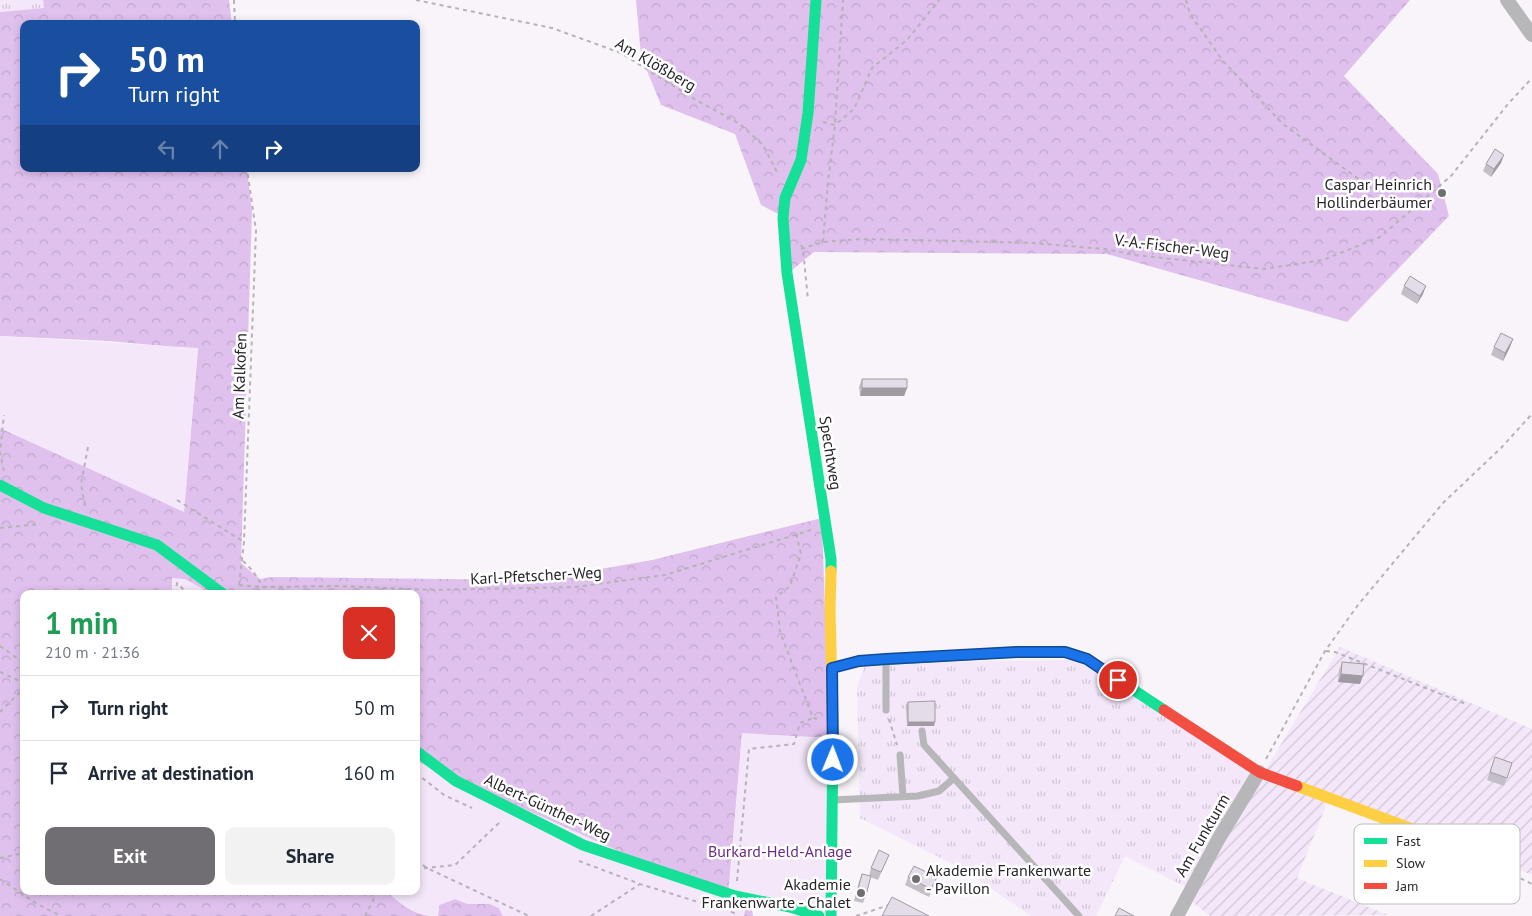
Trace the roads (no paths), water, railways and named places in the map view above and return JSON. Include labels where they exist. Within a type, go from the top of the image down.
[{"type":"street","name":"Spechtweg","points":[[816,0],[808,113],[801,160],[788,193],[783,218],[787,273],[831,559],[830,610],[833,722],[831,916]]},
{"type":"street","points":[[1507,0],[1532,35]]},
{"type":"street","points":[[4,487],[44,508],[157,545],[218,590]]},
{"type":"street","points":[[832,668],[859,661],[886,659],[1017,652],[1065,652],[1087,659],[1259,772],[1398,824]]},
{"type":"street","name":"Albert-Günther-Weg","points":[[420,753],[456,781],[583,845],[735,896],[819,916]]},
{"type":"street","name":"Am Funkturm","points":[[1177,916],[1219,838],[1259,772]]},
{"type":"lane","points":[[886,659],[886,710]]},
{"type":"lane","points":[[922,731],[924,745],[1079,916]]},
{"type":"lane","points":[[900,755],[903,796]]},
{"type":"lane","points":[[832,800],[918,796],[939,791],[954,778]]},
{"type":"place","name":"Caspar Heinrich Hollinderbäumer","points":[[1442,193]]},
{"type":"place","name":"Akademie Frankenwarte - Pavillon","points":[[916,879]]},
{"type":"place","name":"Akademie Frankenwarte - Chalet","points":[[861,893]]},
{"type":"park label","name":"Burkard-Held-Anlage","points":[[780,851]]}]
